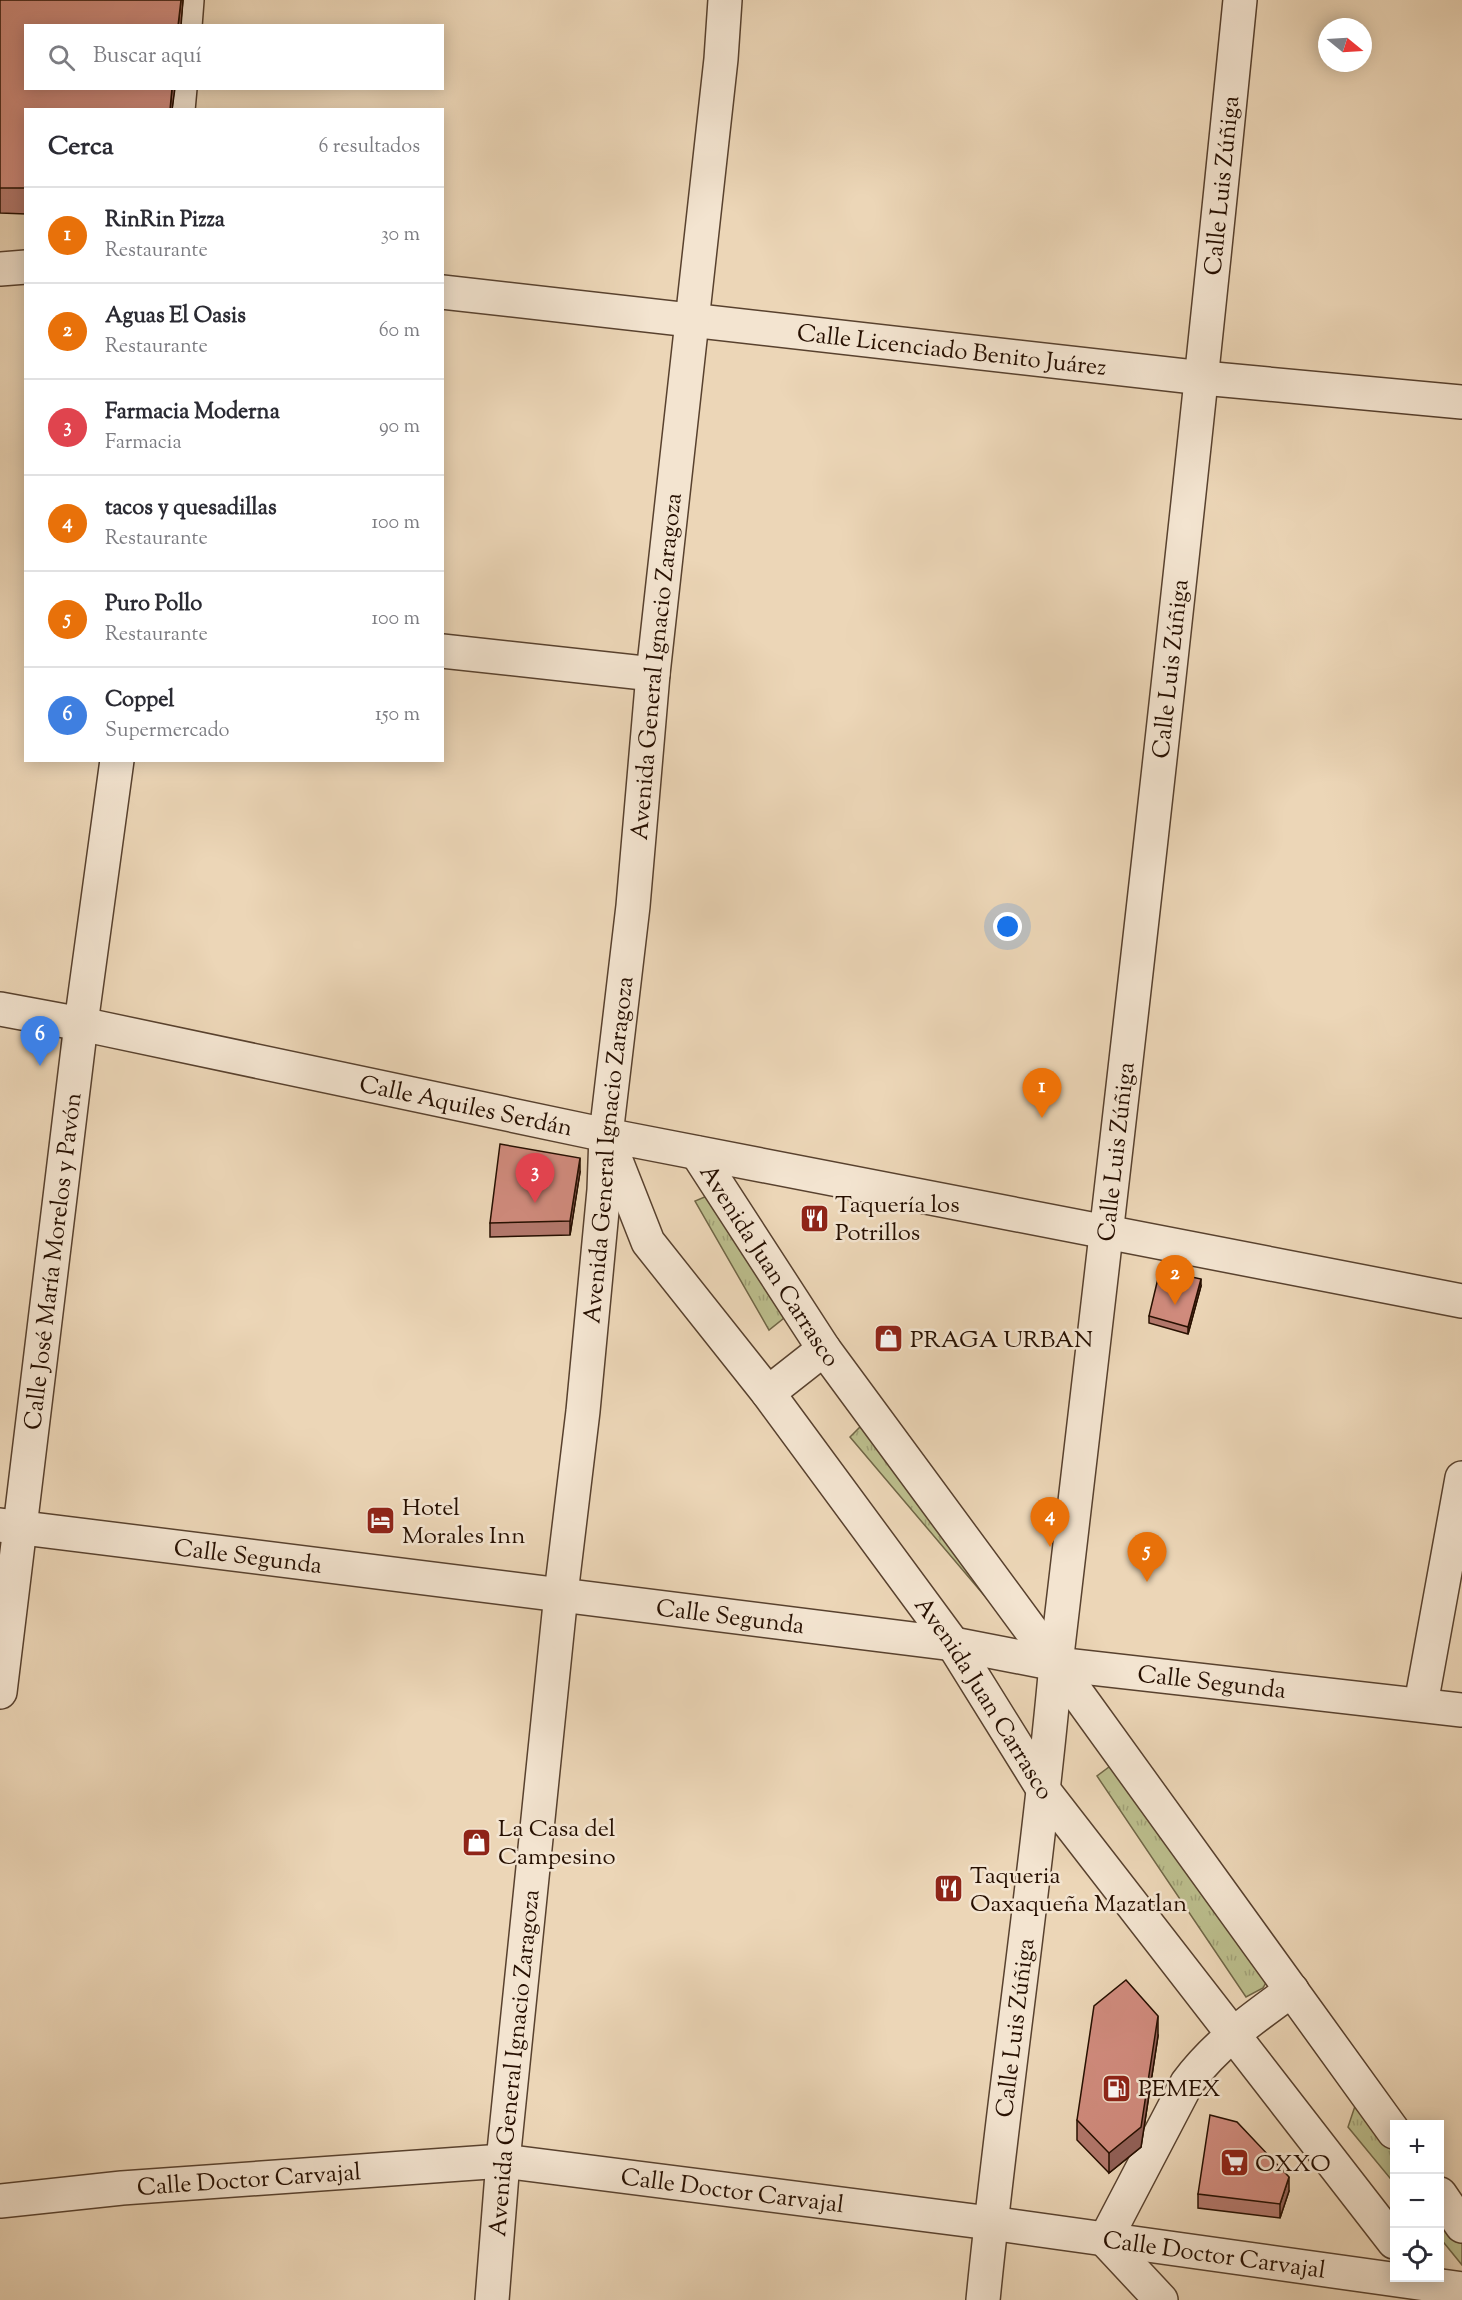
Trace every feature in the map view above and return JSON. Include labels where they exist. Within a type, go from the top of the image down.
[{"type":"street","points":[[185,24],[187,0]]},
{"type":"street","name":"Avenida General Ignacio Zaragoza","points":[[492,2300],[503,2161],[561,1594],[584,1400],[604,1190],[606,1135],[633,906],[653,674],[721,59],[725,0]]},
{"type":"street","name":"Calle Luis Zúñiga","points":[[983,2300],[990,2223],[1045,1792],[1056,1664],[1157,800],[1203,378],[1240,0]]},
{"type":"street","points":[[178,108],[180,90]]},
{"type":"street","points":[[0,269],[24,267]]},
{"type":"street","name":"Calle Licenciado Benito Juárez","points":[[444,292],[1203,378],[1462,402]]},
{"type":"street","points":[[444,651],[653,674]]},
{"type":"street","name":"Calle José María Morelos y Pavón","points":[[0,1692],[9,1526],[117,762]]},
{"type":"street","name":"Calle Aquiles Serdán","points":[[0,1010],[81,1024],[606,1135],[1462,1301]]},
{"type":"street","name":"Avenida Juan Carrasco","points":[[606,1135],[648,1242],[768,1393],[953,1644],[1045,1792],[1390,2236]]},
{"type":"street","name":"Avenida Juan Carrasco","points":[[697,1153],[824,1349],[1056,1664],[1390,2125]]},
{"type":"street","points":[[768,1393],[824,1349]]},
{"type":"street","points":[[1421,1704],[1462,1478]]},
{"type":"street","name":"Calle Segunda","points":[[9,1526],[953,1644],[1056,1664],[1462,1710]]},
{"type":"street","points":[[1161,2300],[1105,2240],[1186,2083],[1202,2062],[1232,2035],[1292,1990]]},
{"type":"street","name":"Calle Doctor Carvajal","points":[[0,2201],[122,2188],[503,2161],[990,2223],[1430,2287],[1462,2289]]},
{"type":"street","points":[[1444,2200],[1462,2226]]},
{"type":"green space","points":[[707,1196],[784,1318],[769,1330],[695,1201]]},
{"type":"green space","points":[[863,1424],[1005,1620],[850,1437]]},
{"type":"green space","points":[[1113,1764],[1269,1977],[1263,1988],[1246,1997],[1097,1776]]},
{"type":"green space","points":[[1373,2101],[1390,2126],[1390,2178],[1348,2127],[1355,2106]]},
{"type":"green space","points":[[1444,2201],[1462,2227],[1462,2265],[1444,2243]]},
{"type":"building","points":[[0,0],[181,0],[178,24],[24,24],[24,90],[172,90],[170,108],[24,108],[24,188],[0,188]]},
{"type":"building","points":[[500,1144],[580,1158],[570,1221],[490,1223]]},
{"type":"building","points":[[1160,1270],[1201,1279],[1188,1327],[1149,1316]]},
{"type":"building","name":"PEMEX","points":[[1126,1980],[1158,2016],[1141,2127],[1109,2153],[1077,2120],[1094,2006]]},
{"type":"building","name":"OXXO","points":[[1210,2115],[1237,2122],[1289,2177],[1280,2204],[1198,2194]]},
{"type":"place","name":"Coppel","points":[[40,1066]]},
{"type":"place","name":"RinRin Pizza","points":[[1042,1118]]},
{"type":"place","name":"Farmacia Moderna","points":[[535,1203]]},
{"type":"place","name":"Taquería los Potrillos","points":[[814,1218]]},
{"type":"place","name":"Aguas El Oasis","points":[[1175,1305]]},
{"type":"place","name":"PRAGA URBAN","points":[[889,1339]]},
{"type":"place","name":"Hotel Morales Inn","points":[[381,1521]]},
{"type":"place","name":"tacos y quesadillas","points":[[1050,1547]]},
{"type":"place","name":"Puro Pollo","points":[[1147,1582]]},
{"type":"place","name":"La Casa del Campesino","points":[[477,1842]]},
{"type":"place","name":"Taqueria Oaxaqueña Mazatlan","points":[[949,1889]]},
{"type":"place","name":"PEMEX","points":[[1117,2088]]},
{"type":"place","name":"OXXO","points":[[1234,2163]]}]
